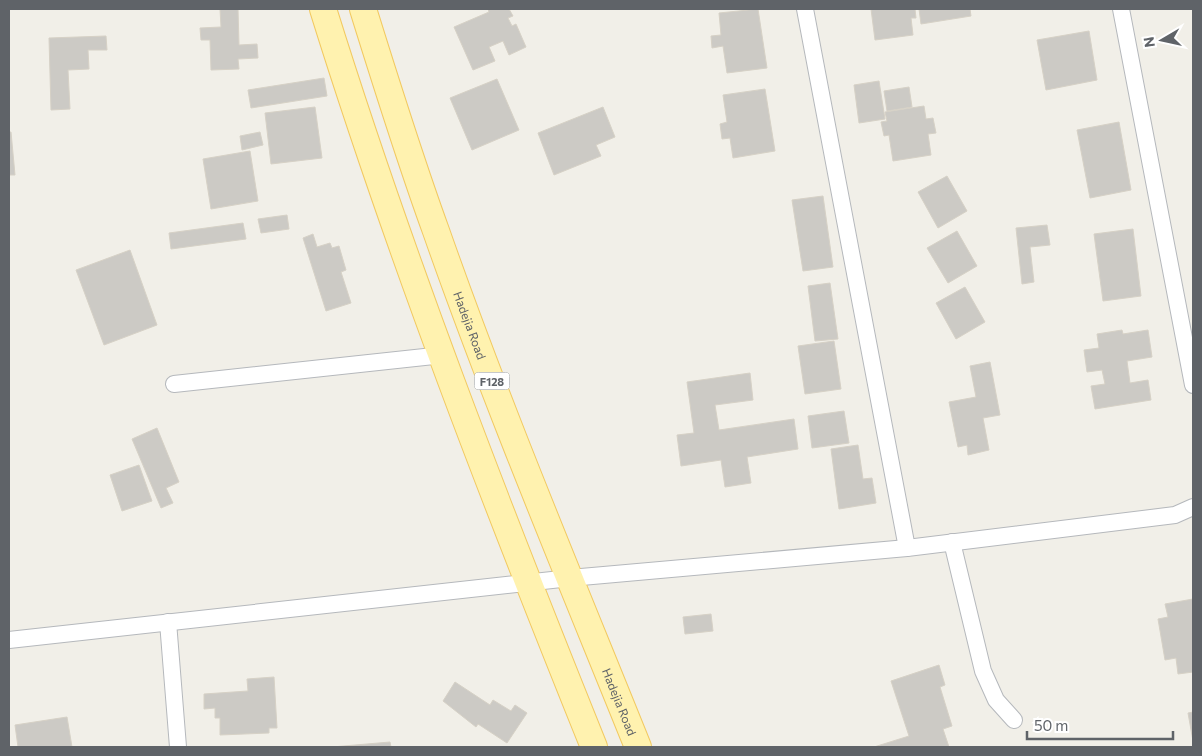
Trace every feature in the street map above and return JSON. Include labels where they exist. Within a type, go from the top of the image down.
[{"type":"main road","name":"F128","points":[[323,9],[390,214],[528,583],[594,747]]},
{"type":"main road","name":"Hadejia Road","points":[[363,9],[396,115],[436,232],[570,578],[638,747]]},
{"type":"street","points":[[805,9],[907,548]]},
{"type":"street","points":[[1121,9],[1193,385]]},
{"type":"street","points":[[174,384],[443,355]]},
{"type":"street","points":[[9,640],[570,578],[907,548],[1175,515],[1193,507]]},
{"type":"street","points":[[952,542],[983,671],[996,700],[1014,720]]},
{"type":"street","points":[[168,622],[178,747]]},
{"type":"building","points":[[220,9],[238,9],[239,45],[257,44],[258,58],[238,59],[239,69],[211,70],[210,40],[201,40],[200,28],[221,27]]},
{"type":"building","points":[[488,9],[509,9],[513,16],[508,18],[512,26],[516,24],[526,47],[509,55],[503,41],[489,47],[495,61],[473,70],[454,27],[489,12]]},
{"type":"building","points":[[758,9],[767,68],[727,73],[723,46],[712,48],[711,36],[721,35],[719,13]]},
{"type":"building","points":[[871,9],[915,9],[916,18],[911,18],[913,35],[875,40]]},
{"type":"building","points":[[919,9],[970,9],[971,16],[921,24]]},
{"type":"building","points":[[1089,31],[1097,80],[1046,90],[1037,40]]},
{"type":"building","points":[[106,36],[107,50],[88,50],[89,69],[68,70],[70,109],[51,110],[49,38]]},
{"type":"building","points":[[324,78],[327,96],[251,108],[248,90]]},
{"type":"building","points":[[497,79],[519,130],[472,150],[450,98]]},
{"type":"building","points":[[879,81],[885,119],[859,123],[854,85]]},
{"type":"building","points":[[909,87],[912,107],[887,111],[884,91]]},
{"type":"building","points":[[765,89],[775,151],[733,158],[730,138],[722,139],[720,124],[727,122],[723,95]]},
{"type":"building","points":[[924,106],[926,119],[933,118],[936,133],[928,134],[931,155],[893,161],[889,135],[884,136],[881,122],[887,121],[885,112]]},
{"type":"building","points":[[315,107],[322,158],[271,164],[265,113]]},
{"type":"building","points":[[603,107],[615,137],[596,145],[601,156],[554,175],[538,133]]},
{"type":"building","points":[[1119,122],[1131,190],[1090,198],[1077,130]]},
{"type":"building","points":[[9,132],[11,132],[15,175],[9,175]]},
{"type":"building","points":[[260,132],[263,145],[242,150],[240,136]]},
{"type":"building","points":[[250,151],[258,201],[211,209],[203,159]]},
{"type":"building","points":[[947,176],[967,211],[938,228],[918,192]]},
{"type":"building","points":[[823,196],[833,267],[803,271],[792,200]]},
{"type":"building","points":[[287,215],[289,229],[261,233],[258,219]]},
{"type":"building","points":[[243,223],[246,239],[171,249],[169,233]]},
{"type":"building","points":[[1047,225],[1050,245],[1030,247],[1034,282],[1022,284],[1016,228]]},
{"type":"building","points":[[1133,229],[1141,296],[1103,301],[1094,234]]},
{"type":"building","points":[[957,231],[977,266],[948,283],[927,248]]},
{"type":"building","points":[[313,234],[317,247],[330,243],[332,248],[339,246],[346,270],[341,272],[351,303],[326,311],[303,238]]},
{"type":"building","points":[[130,250],[157,325],[104,345],[76,270]]},
{"type":"building","points":[[830,283],[838,339],[815,341],[808,286]]},
{"type":"building","points":[[965,287],[985,322],[956,339],[936,303]]},
{"type":"building","points":[[1122,330],[1123,334],[1148,330],[1152,357],[1127,361],[1130,383],[1148,380],[1151,400],[1095,409],[1091,386],[1105,384],[1102,370],[1087,372],[1084,350],[1099,348],[1097,334]]},
{"type":"building","points":[[834,341],[841,389],[805,394],[798,346]]},
{"type":"building","points":[[990,362],[1000,415],[983,418],[989,450],[968,455],[967,445],[958,447],[949,402],[976,397],[970,366]]},
{"type":"building","points":[[750,373],[753,400],[715,405],[719,430],[794,419],[798,449],[747,457],[751,483],[725,487],[721,460],[681,466],[677,435],[694,433],[687,382]]},
{"type":"building","points":[[844,411],[849,443],[812,448],[808,416]]},
{"type":"building","points":[[157,428],[179,482],[166,488],[173,503],[161,508],[132,439]]},
{"type":"building","points":[[858,445],[863,479],[872,478],[876,503],[839,509],[831,449]]},
{"type":"building","points":[[139,465],[152,501],[122,511],[110,475]]},
{"type":"building","points":[[1193,599],[1193,672],[1178,674],[1176,658],[1165,660],[1158,619],[1168,617],[1165,604]]},
{"type":"building","points":[[711,614],[713,631],[685,634],[683,617]]},
{"type":"building","points":[[939,665],[945,685],[940,687],[952,726],[943,729],[949,747],[874,747],[909,736],[891,681]]},
{"type":"building","points":[[274,677],[277,728],[269,728],[269,733],[220,735],[220,718],[215,718],[215,708],[204,709],[204,694],[248,691],[247,679]]},
{"type":"building","points":[[455,682],[490,705],[493,700],[511,711],[515,705],[527,713],[507,743],[478,724],[476,727],[443,701]]},
{"type":"building","points":[[1193,712],[1193,741],[1188,713]]},
{"type":"building","points":[[67,717],[72,747],[18,747],[15,725]]},
{"type":"building","points":[[390,742],[391,747],[332,747]]}]
